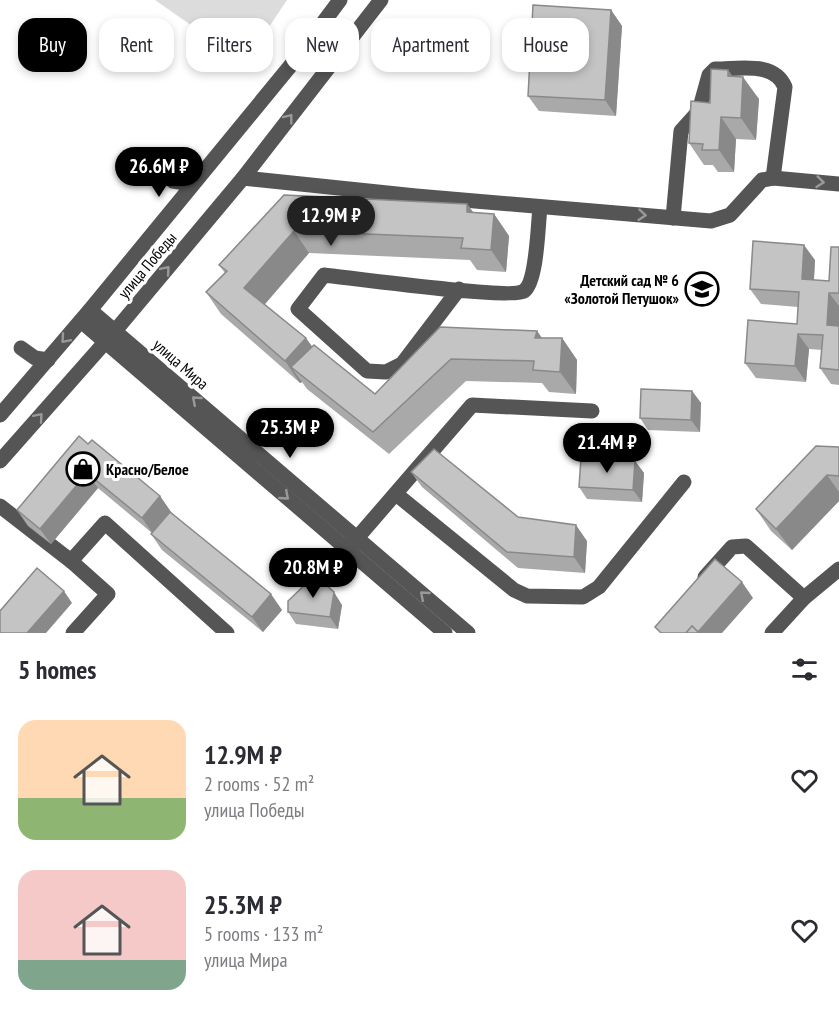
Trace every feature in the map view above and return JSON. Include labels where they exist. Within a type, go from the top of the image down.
[{"type":"street","name":"улица Победы","points":[[0,415],[85,316],[296,59],[340,0]]},
{"type":"street","name":"улица Победы","points":[[0,461],[110,337],[243,178],[381,0]]},
{"type":"street","points":[[673,218],[681,131],[699,111],[710,75],[715,69],[768,69],[780,76],[785,87],[773,178]]},
{"type":"street","points":[[243,178],[711,221],[730,215],[762,180],[773,178],[839,184]]},
{"type":"street","points":[[172,181],[192,184]]},
{"type":"street","points":[[459,289],[402,364],[386,372],[367,371],[298,309],[324,276],[514,294],[526,290],[532,279],[540,207]]},
{"type":"street","name":"улица Мира","points":[[85,316],[352,543],[468,633]]},
{"type":"street","points":[[21,348],[35,358],[48,360]]},
{"type":"street","points":[[352,543],[472,405],[592,411]]},
{"type":"street","points":[[396,494],[514,590],[527,596],[583,597],[599,587],[684,482]]},
{"type":"street","points":[[0,506],[71,561],[108,594],[73,633]]},
{"type":"street","points":[[71,561],[105,523],[227,633]]},
{"type":"street","name":"улица Мира","points":[[352,543],[445,633]]},
{"type":"street","points":[[694,590],[732,547],[746,546],[804,597]]},
{"type":"street","points":[[771,633],[804,597],[839,569]]},
{"type":"shaded area","points":[[155,0],[287,0],[273,21],[273,18],[186,18],[186,22]]},
{"type":"building","points":[[533,5],[611,10],[605,100],[528,96],[529,72],[589,72],[589,18],[532,18]]},
{"type":"building","points":[[711,69],[728,70],[728,76],[743,77],[741,118],[721,117],[719,150],[702,150],[703,144],[689,143],[691,101],[710,103]]},
{"type":"building","points":[[284,195],[467,204],[467,212],[494,214],[491,250],[461,248],[463,238],[294,231],[244,288],[306,338],[285,361],[206,292],[227,271],[219,265]]},
{"type":"building","points":[[753,241],[804,245],[802,279],[829,281],[831,247],[839,247],[839,293],[829,293],[827,325],[839,326],[839,370],[820,368],[823,335],[798,334],[795,366],[745,363],[748,320],[797,324],[799,292],[750,289]]},
{"type":"building","points":[[440,327],[537,331],[535,338],[562,338],[560,372],[533,370],[534,361],[451,359],[373,432],[291,367],[314,345],[375,394]]},
{"type":"building","points":[[641,389],[692,391],[691,420],[640,418]]},
{"type":"building","points":[[79,436],[88,444],[92,440],[160,496],[142,518],[87,473],[40,529],[17,510]]},
{"type":"building","points":[[816,446],[839,447],[839,476],[827,475],[776,529],[756,509]]},
{"type":"building","points":[[434,449],[518,517],[576,525],[574,557],[507,552],[411,472]]},
{"type":"building","points":[[581,458],[635,461],[633,490],[579,487]]},
{"type":"building","points":[[170,512],[271,594],[252,617],[151,534]]},
{"type":"building","points":[[715,559],[742,582],[698,632],[692,626],[686,633],[661,633],[655,627]]},
{"type":"building","points":[[37,568],[64,591],[27,633],[0,633],[0,611]]},
{"type":"building","points":[[315,575],[334,592],[330,617],[288,612],[288,601]]},
{"type":"building","points":[[692,626],[699,633],[686,633]]},
{"type":"place","name":"Детский сад № 6 «Золотой Петушок»","points":[[702,289]]},
{"type":"place","name":"Красно/Белое","points":[[83,469]]}]
